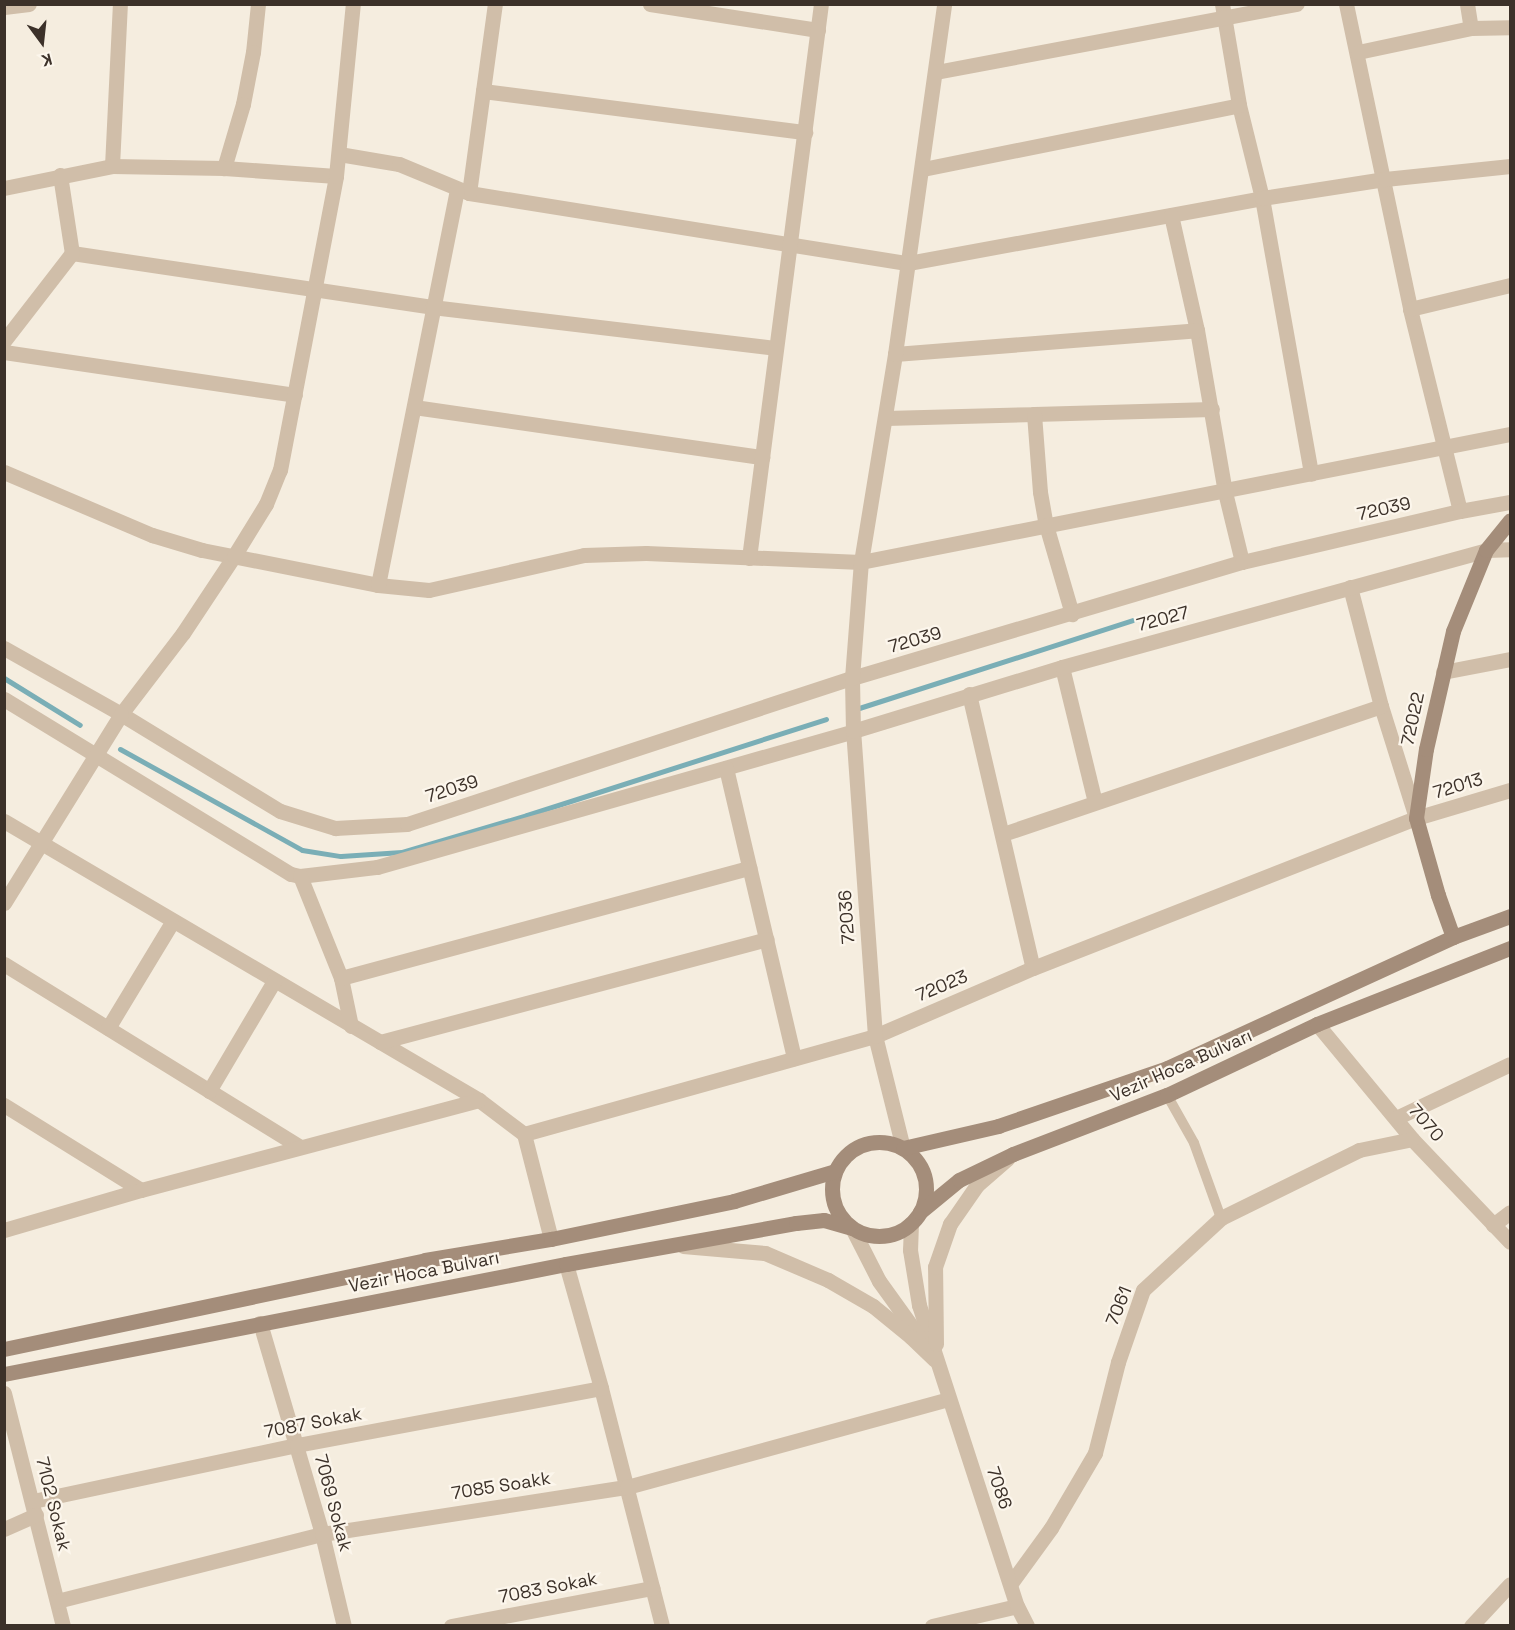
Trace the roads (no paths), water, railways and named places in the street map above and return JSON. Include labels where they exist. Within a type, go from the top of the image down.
[{"type":"main road","name":"72022","points":[[1453,937],[1416,819],[1426,749],[1453,631],[1486,550],[1510,520]]},
{"type":"main road","name":"Vezir Hoca Bulvarı","points":[[903,1149],[998,1126],[1167,1068],[1453,937],[1510,916]]},
{"type":"main road","name":"Vezir Hoca Bulvarı","points":[[915,1217],[958,1180],[1013,1154],[1167,1095],[1317,1024],[1510,948]]},
{"type":"main road","points":[[872,1142],[888,1143],[903,1149],[914,1158],[922,1170],[925,1191],[915,1217],[899,1231],[884,1236],[867,1234],[852,1228],[840,1217],[833,1203],[831,1186],[835,1171],[843,1157],[856,1147],[872,1142]]},
{"type":"main road","name":"Vezir Hoca Bulvarı","points":[[4,1349],[425,1260],[551,1239],[734,1201],[835,1171]]},
{"type":"main road","name":"Vezir Hoca Bulvarı","points":[[4,1374],[670,1245],[824,1220],[852,1228]]},
{"type":"street","points":[[4,7],[29,4]]},
{"type":"street","points":[[112,166],[120,4]]},
{"type":"street","points":[[224,168],[243,104],[253,52],[258,4]]},
{"type":"street","points":[[4,903],[121,714],[183,633],[234,556],[274,486],[295,395],[336,176],[353,4]]},
{"type":"street","points":[[378,585],[432,307],[463,192],[483,91],[495,4]]},
{"type":"street","points":[[651,4],[818,30]]},
{"type":"street","points":[[749,558],[821,4]]},
{"type":"street","name":"72036","points":[[903,1149],[875,1036],[853,731],[852,678],[861,562],[896,354],[944,4]]},
{"type":"street","points":[[936,72],[1223,11],[1297,4]]},
{"type":"street","points":[[1346,4],[1385,179],[1410,309],[1460,511]]},
{"type":"street","points":[[1467,4],[1471,28]]},
{"type":"street","points":[[1223,11],[1239,105],[1262,198],[1311,474]]},
{"type":"street","points":[[1358,52],[1471,28],[1510,27]]},
{"type":"street","points":[[483,91],[805,132]]},
{"type":"street","points":[[923,169],[1239,105]]},
{"type":"street","points":[[339,154],[399,164],[463,192],[790,242],[908,263],[1262,198],[1385,179],[1510,166]]},
{"type":"street","points":[[4,188],[112,166],[224,168],[336,176]]},
{"type":"street","points":[[4,341],[72,253],[60,175]]},
{"type":"street","points":[[1171,215],[1197,330],[1225,492],[1242,562]]},
{"type":"street","points":[[72,253],[432,307],[775,348]]},
{"type":"street","points":[[1410,309],[1510,285]]},
{"type":"street","points":[[896,354],[1197,330]]},
{"type":"street","points":[[4,352],[295,395]]},
{"type":"street","points":[[414,407],[762,457]]},
{"type":"street","points":[[886,418],[1212,409]]},
{"type":"street","points":[[1034,414],[1040,492],[1072,614]]},
{"type":"street","points":[[4,472],[152,535],[202,550],[378,585],[429,590],[584,555],[646,553],[861,562],[1510,434]]},
{"type":"street","name":"72039","points":[[121,714],[280,811],[335,828],[407,824],[852,678],[1242,562],[1460,511],[1510,502]]},
{"type":"street","name":"72027","points":[[300,876],[377,867],[853,731],[969,693],[1486,550],[1510,549]]},
{"type":"street","points":[[1350,587],[1381,706],[1416,819]]},
{"type":"street","points":[[4,648],[121,714]]},
{"type":"street","points":[[1443,672],[1510,659]]},
{"type":"street","points":[[1062,667],[1095,802]]},
{"type":"street","points":[[969,693],[1034,968]]},
{"type":"street","points":[[4,699],[291,874],[300,876],[341,978],[351,1026]]},
{"type":"street","points":[[1003,834],[1381,706]]},
{"type":"street","points":[[726,768],[794,1058]]},
{"type":"street","name":"72013","points":[[1416,819],[1510,790]]},
{"type":"street","name":"72023","points":[[524,1134],[875,1036],[1034,968],[1416,819]]},
{"type":"street","points":[[4,821],[479,1100],[524,1134],[551,1239]]},
{"type":"street","points":[[341,978],[748,868]]},
{"type":"street","points":[[108,1028],[171,924]]},
{"type":"street","points":[[380,1042],[766,939]]},
{"type":"street","points":[[4,964],[300,1146]]},
{"type":"street","points":[[209,1091],[274,981]]},
{"type":"street","name":"7070","points":[[1317,1024],[1412,1139],[1510,1242]]},
{"type":"street","points":[[1396,1118],[1510,1064]]},
{"type":"street","points":[[5,1229],[300,1146],[479,1100]]},
{"type":"street","points":[[4,1105],[141,1190]]},
{"type":"street","name":"7061","points":[[1011,1583],[1051,1528],[1095,1453],[1118,1362],[1143,1290],[1221,1218],[1359,1150],[1412,1139]]},
{"type":"street","points":[[937,1362],[935,1266],[950,1224],[977,1185],[1013,1154]]},
{"type":"street","points":[[1493,1225],[1510,1212]]},
{"type":"street","points":[[915,1217],[910,1250],[919,1305],[937,1362]]},
{"type":"street","points":[[852,1228],[879,1281],[937,1362]]},
{"type":"street","points":[[670,1245],[765,1253],[828,1280],[873,1306],[937,1362]]},
{"type":"street","points":[[566,1264],[627,1486],[662,1626]]},
{"type":"street","name":"7069 Sokak","points":[[260,1323],[322,1534],[344,1626]]},
{"type":"street","name":"7086","points":[[937,1362],[1017,1606],[1026,1626]]},
{"type":"street","name":"7087 Sokak","points":[[4,1529],[35,1508],[297,1445],[601,1388]]},
{"type":"street","name":"7102 Sokak","points":[[4,1393],[35,1508],[63,1626]]},
{"type":"street","name":"7085 Soakk","points":[[57,1601],[322,1534],[627,1486],[948,1400]]},
{"type":"street","points":[[1471,1626],[1510,1584]]},
{"type":"street","name":"7083 Sokak","points":[[451,1626],[652,1588]]},
{"type":"street","points":[[932,1626],[1017,1606]]},
{"type":"lane","points":[[1167,1095],[1194,1143],[1221,1218]]},
{"type":"waterway","points":[[856,709],[1139,618]]},
{"type":"waterway","points":[[4,678],[80,725]]},
{"type":"waterway","points":[[120,749],[302,850],[341,856],[402,852],[527,815],[826,719]]}]
